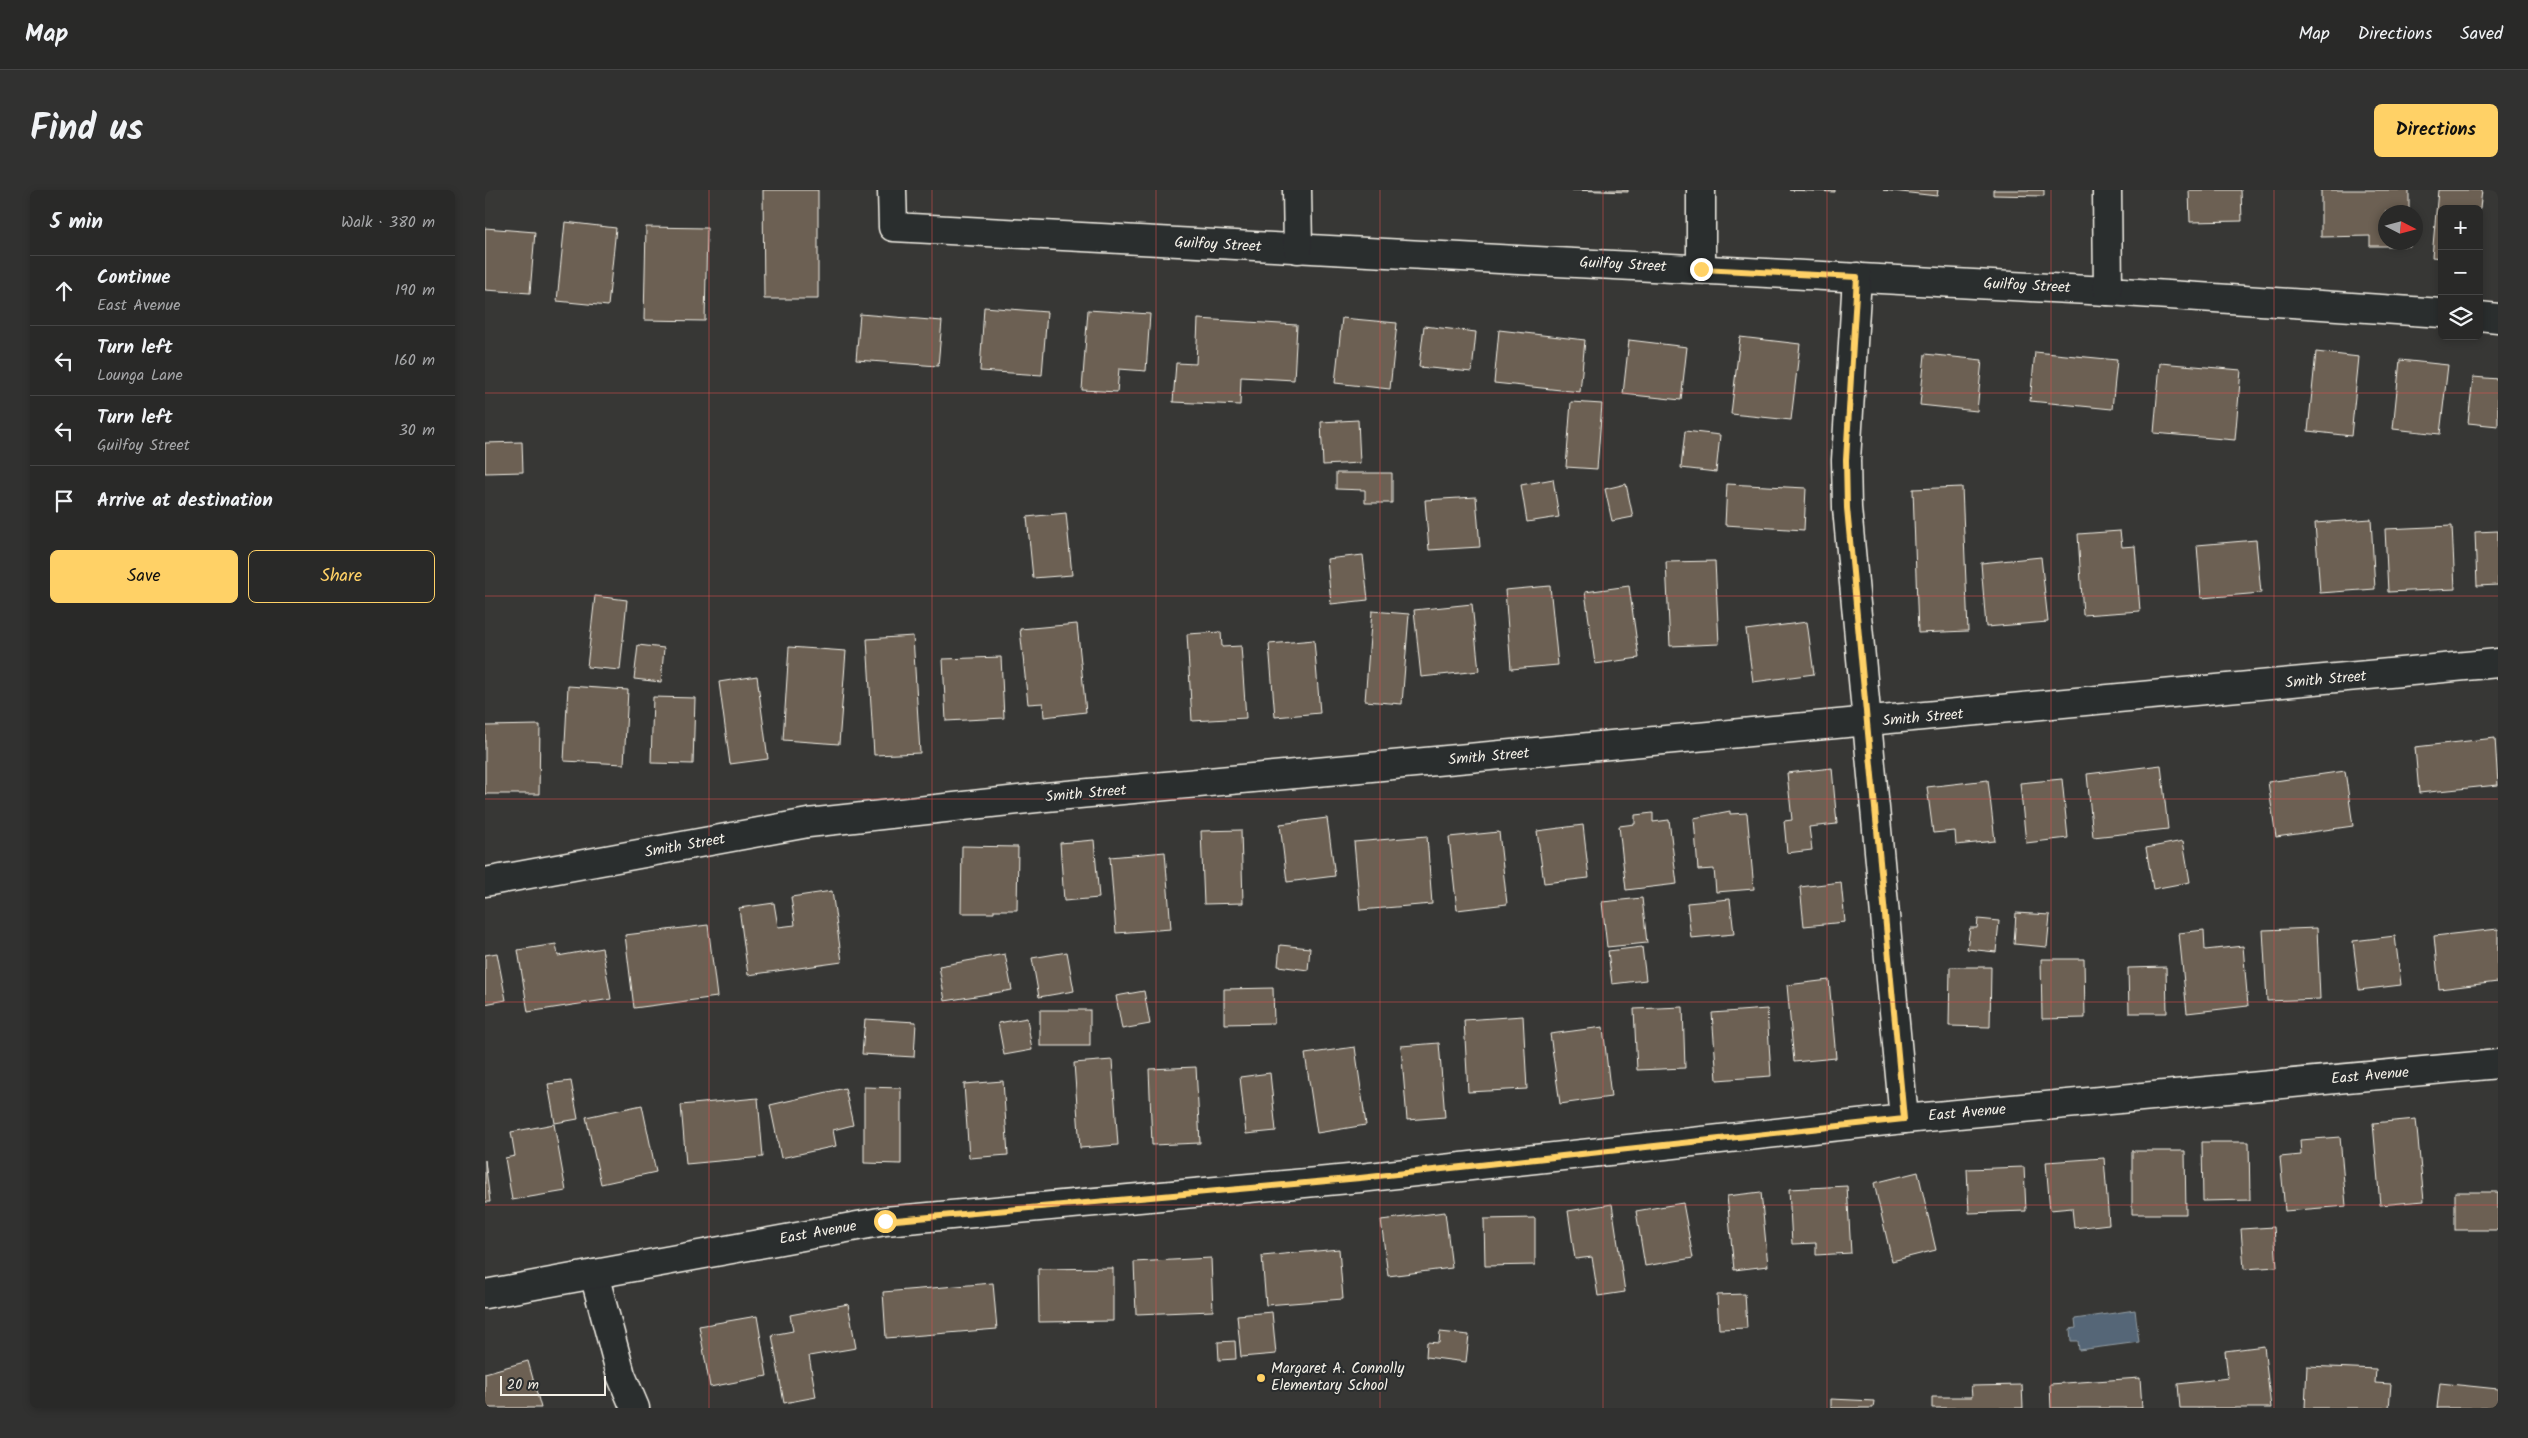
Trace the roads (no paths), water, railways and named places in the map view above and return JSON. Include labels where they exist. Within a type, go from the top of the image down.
[{"type":"street","name":"Guilfoy Street","points":[[892,190],[893,228],[2108,290],[2438,313]]},
{"type":"street","points":[[1297,190],[1298,249]]},
{"type":"street","points":[[1701,190],[1701,269]]},
{"type":"street","points":[[2107,190],[2108,290]]},
{"type":"street","points":[[1857,277],[1845,484],[1904,1119]]},
{"type":"street","points":[[2483,316],[2498,318]]},
{"type":"street","name":"Smith Street","points":[[485,882],[808,824],[1066,796],[2498,664]]},
{"type":"street","name":"East Avenue","points":[[485,1294],[885,1221],[1360,1178],[1904,1119],[2498,1064]]},
{"type":"street","points":[[594,1274],[621,1375],[635,1408]]},
{"type":"water","points":[[2135,1310],[2139,1342],[2079,1350],[2078,1341],[2071,1341],[2070,1329],[2076,1328],[2075,1319]]},
{"type":"place","name":"Margaret A. Connolly Elementary School","points":[[1261,1378]]}]
